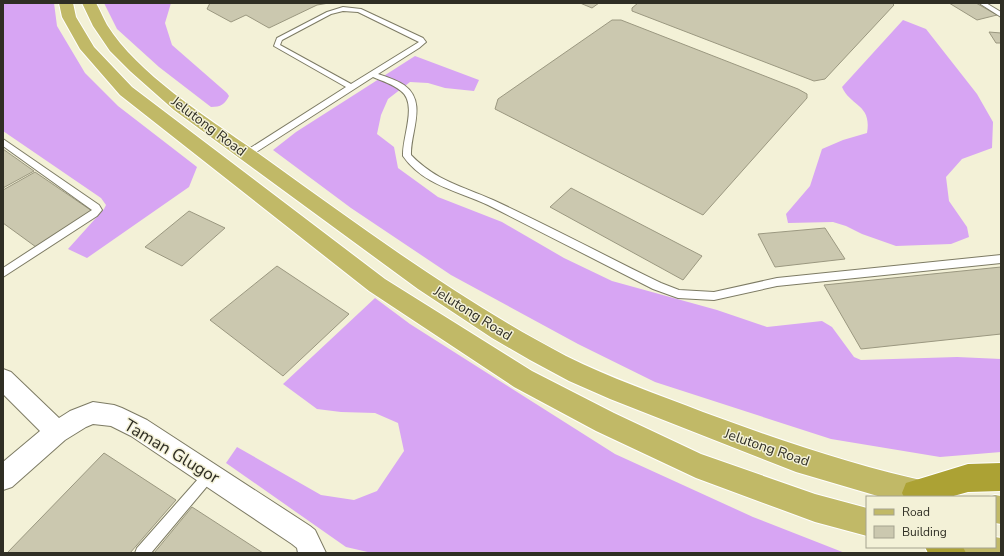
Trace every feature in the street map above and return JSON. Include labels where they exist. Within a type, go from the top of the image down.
[{"type":"highway","points":[[925,495],[968,478],[1001,477]]},
{"type":"highway","points":[[942,548],[951,553]]},
{"type":"main road","name":"Jelutong Road","points":[[66,3],[69,17],[88,49],[126,91],[285,216],[383,290],[523,380],[605,422],[696,465],[815,508],[866,522]]},
{"type":"main road","name":"Jelutong Road","points":[[89,3],[101,27],[115,46],[141,73],[185,108],[305,197],[424,282],[539,353],[592,380],[645,403],[780,453],[925,495]]},
{"type":"main road","points":[[976,548],[1000,553]]},
{"type":"street","points":[[3,379],[57,432]]},
{"type":"street","name":"Taman Glugor","points":[[3,478],[57,432],[78,419],[93,413],[114,416],[139,428],[306,539],[312,553]]},
{"type":"lane","points":[[982,3],[1001,14]]},
{"type":"lane","points":[[248,154],[423,42],[421,39],[359,10],[347,9],[329,13],[279,39],[277,46],[351,87]]},
{"type":"lane","points":[[373,74],[407,91],[414,112],[407,143],[407,156],[413,164],[429,177],[496,206],[657,286],[678,294],[714,296],[777,282],[1001,259]]},
{"type":"lane","points":[[3,142],[96,207],[97,210],[94,214],[3,273]]},
{"type":"lane","points":[[142,553],[210,474]]},
{"type":"shaded area","points":[[3,3],[54,3],[57,26],[85,73],[118,106],[197,167],[189,187],[87,258],[68,249],[106,205],[101,198],[3,131]]},
{"type":"shaded area","points":[[104,3],[171,3],[165,23],[172,45],[227,93],[229,96],[226,101],[220,106],[211,107],[159,67],[117,29]]},
{"type":"shaded area","points":[[903,20],[926,29],[977,94],[993,122],[992,148],[962,159],[946,177],[949,201],[967,227],[969,237],[951,244],[896,246],[833,222],[788,223],[786,214],[810,186],[822,149],[843,140],[867,133],[868,124],[864,111],[850,99],[842,87]]},
{"type":"shaded area","points":[[415,56],[479,80],[474,91],[445,88],[428,83],[410,82],[388,99],[381,115],[377,134],[394,147],[398,168],[438,197],[502,222],[564,258],[612,281],[717,310],[767,327],[822,321],[832,327],[854,357],[861,360],[957,357],[1001,359],[1001,452],[940,457],[831,439],[655,382],[578,344],[451,275],[351,208],[273,150],[296,132]]},
{"type":"shaded area","points":[[375,298],[410,324],[615,454],[753,517],[845,553],[372,553],[346,547],[226,463],[237,447],[321,495],[354,500],[377,491],[404,451],[398,423],[375,413],[341,412],[317,409],[283,384]]},
{"type":"building","points":[[210,3],[329,3],[317,5],[269,28],[246,15],[231,22],[207,9]]},
{"type":"building","points":[[580,3],[599,3],[592,8]]},
{"type":"building","points":[[638,3],[892,3],[894,5],[825,79],[814,81],[632,11],[632,8]]},
{"type":"building","points":[[949,3],[976,3],[997,15],[977,20]]},
{"type":"building","points":[[612,20],[621,20],[798,89],[807,94],[807,98],[703,215],[495,109],[498,99]]},
{"type":"building","points":[[989,32],[1001,33],[1001,43],[996,43]]},
{"type":"building","points":[[3,149],[34,171],[3,188]]},
{"type":"building","points":[[35,172],[92,211],[36,247],[3,223],[3,190]]},
{"type":"building","points":[[571,188],[702,256],[683,280],[550,207]]},
{"type":"building","points":[[189,211],[225,228],[182,266],[145,247]]},
{"type":"building","points":[[825,228],[845,259],[775,267],[758,234]]},
{"type":"building","points":[[277,266],[349,314],[283,376],[210,320]]},
{"type":"building","points":[[1001,267],[1001,334],[861,349],[824,285]]},
{"type":"building","points":[[104,453],[176,500],[130,553],[7,553]]},
{"type":"building","points":[[192,507],[263,553],[154,553]]}]
